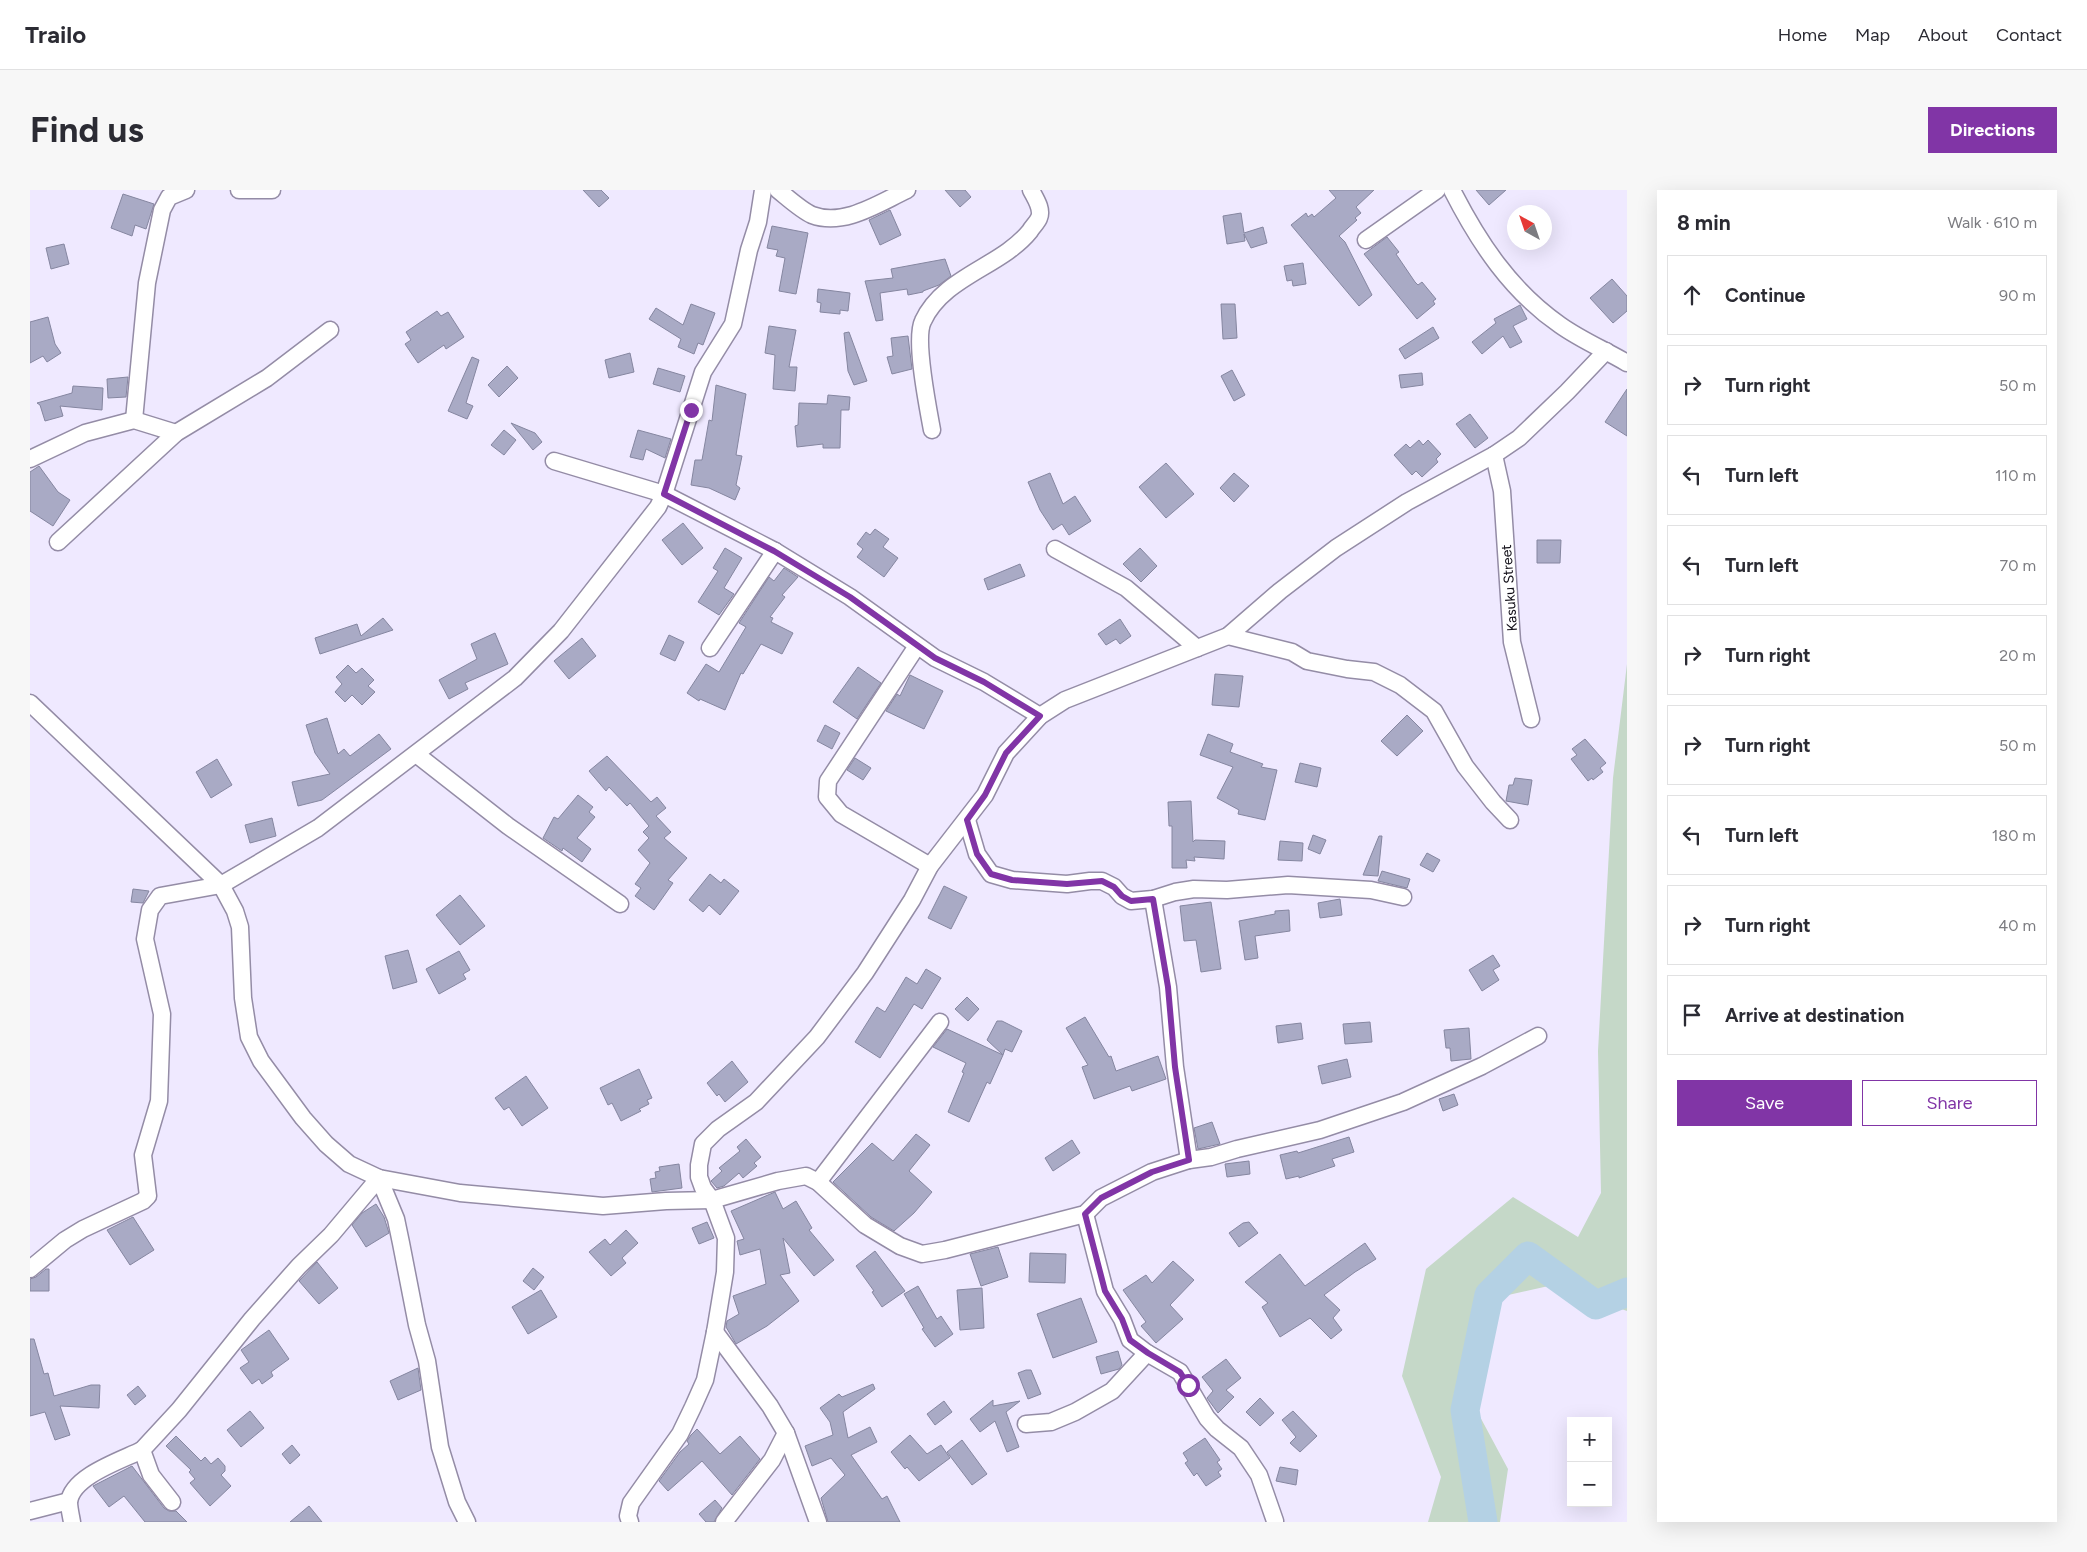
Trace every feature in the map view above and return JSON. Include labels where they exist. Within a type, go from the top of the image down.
[{"type":"street","points":[[134,420],[147,284],[162,210],[169,197],[186,190]]},
{"type":"street","points":[[239,190],[272,190]]},
{"type":"street","points":[[30,1269],[65,1240],[82,1229],[143,1201],[148,1196],[144,1155],[159,1101],[162,1014],[145,939],[150,910],[160,896],[221,884],[318,828],[515,678],[561,631],[658,507],[664,494],[703,372],[733,324],[749,250],[758,222],[763,190]]},
{"type":"street","points":[[778,190],[812,215],[837,219],[864,210],[907,190]]},
{"type":"street","points":[[932,430],[920,348],[922,322],[936,303],[952,287],[1021,242],[1039,218],[1039,207],[1031,190]]},
{"type":"street","points":[[1366,240],[1437,190]]},
{"type":"street","points":[[1452,190],[1470,226],[1520,292],[1561,326],[1627,363]]},
{"type":"street","points":[[58,542],[176,433],[267,378],[330,330]]},
{"type":"street","points":[[630,1522],[628,1516],[631,1503],[680,1434],[694,1406],[705,1380],[715,1332],[725,1272],[726,1238],[712,1200],[703,1188],[699,1177],[703,1144],[718,1129],[756,1102],[817,1037],[865,973],[912,900],[930,866],[985,795],[1006,753],[1040,716],[1065,700],[1228,636],[1280,591],[1336,548],[1407,502],[1494,455],[1518,438],[1606,351]]},
{"type":"street","points":[[30,459],[85,433],[134,420],[176,433]]},
{"type":"street","name":"Kasuku Street","points":[[1494,455],[1502,491],[1512,642],[1531,719]]},
{"type":"street","points":[[554,461],[664,494],[774,551],[850,597],[935,658],[984,682],[1040,716]]},
{"type":"street","points":[[1055,549],[1126,588],[1197,648]]},
{"type":"street","points":[[710,648],[774,551]]},
{"type":"street","points":[[1228,636],[1292,652],[1307,661],[1374,672],[1400,685],[1434,711],[1465,766],[1492,802],[1510,820]]},
{"type":"street","points":[[917,646],[828,781],[827,797],[841,814],[930,866]]},
{"type":"street","points":[[30,703],[221,884],[235,910],[240,927],[242,998],[249,1037],[261,1061],[326,1144],[349,1164],[379,1178],[460,1192],[603,1206],[660,1201],[712,1200],[797,1176],[806,1176],[818,1182],[865,1225],[900,1246],[922,1254],[1085,1214],[1101,1198],[1152,1172],[1189,1160],[1211,1157],[1237,1149],[1320,1130],[1403,1102],[1482,1066],[1538,1036]]},
{"type":"street","points":[[416,754],[508,826],[620,904]]},
{"type":"street","points":[[967,820],[977,854],[991,874],[1012,880],[1067,884],[1102,881],[1114,887],[1122,896],[1131,901],[1153,899],[1175,892],[1194,890],[1227,890],[1288,885],[1371,890],[1403,898]]},
{"type":"street","points":[[1153,899],[1168,987],[1175,1067],[1189,1160]]},
{"type":"street","points":[[818,1182],[940,1022]]},
{"type":"street","points":[[72,1522],[69,1501],[75,1489],[93,1473],[142,1450],[179,1410],[252,1319],[293,1272],[331,1235],[379,1178]]},
{"type":"street","points":[[379,1178],[396,1219],[402,1243],[417,1325],[427,1361],[440,1447],[463,1520]]},
{"type":"street","points":[[1085,1214],[1105,1291],[1122,1319],[1130,1340],[1180,1372],[1208,1418],[1217,1429],[1241,1448],[1259,1476],[1275,1521]]},
{"type":"street","points":[[715,1332],[770,1406],[786,1433],[818,1522]]},
{"type":"street","points":[[1026,1424],[1051,1422],[1075,1412],[1112,1391],[1148,1353]]},
{"type":"street","points":[[724,1522],[772,1460],[786,1433]]},
{"type":"street","points":[[142,1450],[151,1475],[172,1502]]},
{"type":"street","points":[[30,1511],[69,1501]]},
{"type":"green space","points":[[1627,664],[1627,1311],[1553,1285],[1486,1300],[1478,1413],[1508,1469],[1500,1522],[1428,1522],[1441,1477],[1402,1376],[1426,1269],[1513,1197],[1578,1237],[1601,1193],[1598,1051],[1613,778]]},
{"type":"building","points":[[583,190],[601,190],[609,198],[599,207]]},
{"type":"building","points":[[945,190],[965,190],[971,197],[960,207]]},
{"type":"building","points":[[1329,190],[1374,190],[1356,207],[1361,213],[1355,218],[1357,220],[1339,236],[1345,242],[1372,295],[1359,306],[1291,225],[1306,213],[1308,217],[1312,214],[1314,217],[1336,198]]},
{"type":"building","points":[[1476,190],[1506,190],[1489,205]]},
{"type":"building","points":[[123,194],[154,204],[146,229],[135,225],[132,236],[111,228]]},
{"type":"building","points":[[890,210],[901,235],[880,245],[869,220]]},
{"type":"building","points":[[1241,213],[1244,233],[1263,227],[1267,243],[1251,248],[1244,234],[1245,241],[1227,244],[1223,216]]},
{"type":"building","points":[[772,226],[808,233],[796,294],[779,291],[785,258],[776,256],[778,250],[767,248]]},
{"type":"building","points":[[1387,237],[1399,252],[1396,254],[1415,282],[1418,285],[1422,282],[1436,299],[1433,301],[1435,304],[1417,319],[1364,254]]},
{"type":"building","points":[[64,244],[69,264],[51,269],[46,248]]},
{"type":"building","points":[[945,259],[951,276],[939,285],[923,292],[908,295],[907,289],[880,293],[883,320],[876,321],[865,281],[893,278],[891,269]]},
{"type":"building","points":[[1303,263],[1306,284],[1293,286],[1292,280],[1287,281],[1284,266]]},
{"type":"building","points":[[1612,279],[1627,296],[1627,311],[1613,323],[1590,298]]},
{"type":"building","points":[[818,289],[850,293],[848,311],[840,310],[840,314],[820,312],[821,303],[817,302]]},
{"type":"building","points":[[691,304],[715,313],[703,345],[698,343],[694,354],[678,347],[681,339],[649,319],[656,308],[683,325]]},
{"type":"building","points":[[1221,304],[1235,304],[1237,338],[1223,339]]},
{"type":"building","points":[[1520,305],[1527,319],[1513,326],[1522,342],[1510,348],[1503,336],[1482,354],[1472,342],[1496,323],[1494,319]]},
{"type":"building","points":[[437,311],[441,316],[448,312],[464,337],[446,349],[444,345],[418,363],[405,344],[411,340],[406,332]]},
{"type":"building","points":[[48,317],[55,344],[61,353],[47,362],[43,356],[30,363],[30,322]]},
{"type":"building","points":[[769,326],[796,330],[789,367],[797,367],[795,391],[773,389],[775,355],[765,353]]},
{"type":"building","points":[[1433,327],[1439,338],[1405,359],[1399,349]]},
{"type":"building","points":[[849,332],[867,381],[854,385],[848,371],[844,333]]},
{"type":"building","points":[[908,336],[912,369],[892,374],[887,357],[893,356],[891,338]]},
{"type":"building","points":[[630,353],[634,372],[609,378],[605,360]]},
{"type":"building","points":[[472,357],[479,360],[466,403],[473,406],[467,419],[448,411]]},
{"type":"building","points":[[507,366],[518,378],[499,397],[488,385]]},
{"type":"building","points":[[658,368],[685,376],[680,392],[653,384]]},
{"type":"building","points":[[1232,370],[1245,395],[1234,401],[1221,376]]},
{"type":"building","points":[[1422,373],[1423,385],[1401,388],[1399,375]]},
{"type":"building","points":[[128,377],[126,397],[108,398],[107,379]]},
{"type":"building","points":[[716,385],[746,394],[736,455],[742,456],[736,485],[740,488],[735,500],[709,488],[691,485],[695,460],[702,460],[709,420],[712,421]]},
{"type":"building","points":[[73,386],[103,388],[102,410],[60,406],[63,416],[45,421],[40,405],[37,403],[72,393]]},
{"type":"building","points":[[1627,389],[1627,436],[1605,422]]},
{"type":"building","points":[[828,395],[850,397],[849,410],[841,410],[840,448],[823,448],[823,444],[797,447],[795,426],[798,425],[799,403],[827,404]]},
{"type":"building","points":[[1470,414],[1488,438],[1475,448],[1456,424]]},
{"type":"building","points":[[511,423],[535,433],[542,442],[533,450]]},
{"type":"building","points":[[504,430],[516,440],[504,455],[491,445]]},
{"type":"building","points":[[638,430],[671,439],[665,458],[646,449],[643,460],[630,457]]},
{"type":"building","points":[[1419,440],[1423,445],[1428,440],[1441,454],[1436,459],[1438,462],[1422,477],[1416,471],[1412,475],[1394,455],[1406,444],[1410,448]]},
{"type":"building","points":[[1166,463],[1194,494],[1166,518],[1139,487]]},
{"type":"building","points":[[39,466],[58,492],[70,500],[53,526],[30,511],[30,472]]},
{"type":"building","points":[[1050,473],[1063,504],[1075,496],[1091,521],[1069,535],[1062,524],[1053,530],[1040,510],[1028,482]]},
{"type":"building","points":[[1234,473],[1249,486],[1234,502],[1220,488]]},
{"type":"building","points":[[683,523],[703,548],[682,565],[662,540]]},
{"type":"building","points":[[875,529],[889,539],[883,547],[898,558],[884,577],[857,557],[863,549],[857,544],[866,532],[870,535]]},
{"type":"building","points":[[1537,540],[1561,540],[1560,563],[1537,563]]},
{"type":"building","points":[[725,548],[742,558],[724,588],[734,594],[719,615],[698,602],[718,571],[713,568]]},
{"type":"building","points":[[1140,548],[1157,566],[1141,582],[1123,564]]},
{"type":"building","points":[[1020,564],[1025,576],[988,590],[984,579]]},
{"type":"building","points":[[784,568],[798,577],[782,595],[785,597],[770,617],[773,618],[771,622],[793,633],[782,654],[761,644],[743,674],[741,673],[725,710],[700,699],[699,701],[687,693],[706,664],[719,672],[746,627],[739,623],[769,577],[774,581]]},
{"type":"building","points":[[383,618],[393,630],[320,654],[315,638],[357,624],[361,636]]},
{"type":"building","points":[[1120,619],[1131,636],[1120,644],[1116,639],[1106,645],[1098,634]]},
{"type":"building","points":[[495,633],[508,664],[465,683],[468,689],[449,699],[439,680],[477,659],[471,644]]},
{"type":"building","points":[[669,635],[684,642],[675,661],[660,654]]},
{"type":"building","points":[[582,638],[596,656],[569,679],[554,661]]},
{"type":"building","points":[[348,665],[356,673],[362,668],[374,680],[368,686],[375,692],[362,705],[352,695],[345,702],[335,692],[342,684],[336,677]]},
{"type":"building","points":[[858,667],[881,683],[857,719],[833,702]]},
{"type":"building","points":[[1215,674],[1243,676],[1239,707],[1212,705]]},
{"type":"building","points":[[910,675],[943,691],[924,729],[886,711],[897,694],[900,696]]},
{"type":"building","points":[[1407,715],[1423,731],[1397,756],[1381,741]]},
{"type":"building","points":[[327,718],[338,754],[344,749],[350,756],[379,734],[391,749],[322,800],[298,806],[292,782],[330,774],[315,753],[306,725]]},
{"type":"building","points":[[825,725],[840,733],[832,749],[817,741]]},
{"type":"building","points":[[1208,734],[1233,744],[1230,752],[1263,764],[1261,767],[1277,770],[1265,820],[1238,814],[1239,810],[1217,798],[1233,767],[1200,755]]},
{"type":"building","points":[[1585,739],[1606,763],[1600,768],[1603,772],[1593,780],[1592,778],[1588,781],[1571,759],[1577,755],[1572,749]]},
{"type":"building","points":[[607,756],[651,802],[657,797],[666,808],[656,816],[671,832],[664,838],[687,858],[668,880],[673,883],[654,910],[635,896],[641,888],[635,884],[650,863],[638,850],[649,838],[643,832],[649,826],[630,803],[627,806],[609,787],[606,791],[589,771]]},
{"type":"building","points":[[855,758],[871,768],[863,780],[847,770]]},
{"type":"building","points":[[217,759],[232,785],[211,798],[196,772]]},
{"type":"building","points":[[1300,763],[1321,768],[1317,787],[1295,782]]},
{"type":"building","points":[[1515,778],[1532,780],[1528,805],[1506,801],[1509,785],[1513,785]]},
{"type":"building","points":[[578,795],[593,807],[589,812],[595,817],[577,838],[591,849],[582,862],[563,848],[562,851],[543,838],[554,817],[558,819]]},
{"type":"building","points":[[1191,801],[1193,842],[1195,840],[1225,841],[1224,859],[1194,857],[1195,861],[1186,860],[1187,868],[1172,868],[1172,826],[1169,826],[1168,802]]},
{"type":"building","points":[[272,818],[276,836],[250,843],[245,825]]},
{"type":"building","points":[[1313,835],[1326,840],[1320,854],[1308,849]]},
{"type":"building","points":[[1379,836],[1382,836],[1378,876],[1363,875]]},
{"type":"building","points":[[1280,841],[1303,843],[1302,861],[1278,860]]},
{"type":"building","points":[[1427,853],[1440,860],[1433,872],[1420,865]]},
{"type":"building","points":[[1382,871],[1410,879],[1407,888],[1378,881]]},
{"type":"building","points":[[710,874],[721,883],[724,879],[739,891],[720,915],[709,905],[703,912],[689,900]]},
{"type":"building","points":[[944,886],[967,897],[951,929],[928,918]]},
{"type":"building","points":[[133,889],[149,891],[143,903],[131,902]]},
{"type":"building","points":[[460,895],[485,926],[460,945],[436,915]]},
{"type":"building","points":[[1340,899],[1342,915],[1320,918],[1318,903]]},
{"type":"building","points":[[1211,902],[1221,969],[1201,972],[1196,940],[1184,941],[1180,906]]},
{"type":"building","points":[[1289,910],[1290,931],[1255,936],[1258,958],[1245,960],[1239,921],[1275,914],[1275,911]]},
{"type":"building","points":[[408,950],[417,982],[393,989],[385,956]]},
{"type":"building","points":[[459,951],[470,970],[463,974],[466,979],[439,994],[426,969]]},
{"type":"building","points":[[1493,955],[1500,966],[1493,970],[1499,980],[1482,991],[1469,970]]},
{"type":"building","points":[[926,969],[941,978],[922,1009],[914,1004],[880,1058],[855,1042],[877,1007],[885,1012],[906,977],[917,984]]},
{"type":"building","points":[[967,997],[979,1009],[968,1021],[955,1009]]},
{"type":"building","points":[[1085,1017],[1109,1057],[1111,1056],[1116,1071],[1158,1056],[1166,1079],[1132,1091],[1130,1086],[1094,1099],[1082,1067],[1088,1065],[1066,1028]]},
{"type":"building","points":[[997,1021],[1002,1021],[1022,1031],[1012,1052],[1005,1049],[1003,1055],[987,1040]]},
{"type":"building","points":[[1370,1022],[1372,1042],[1345,1044],[1343,1024]]},
{"type":"building","points":[[1301,1023],[1303,1039],[1278,1043],[1276,1026]]},
{"type":"building","points":[[1469,1028],[1471,1059],[1451,1061],[1450,1048],[1446,1048],[1444,1030]]},
{"type":"building","points":[[947,1029],[1003,1055],[990,1084],[987,1082],[969,1122],[948,1112],[964,1073],[962,1072],[966,1063],[933,1047]]},
{"type":"building","points":[[1347,1059],[1351,1077],[1322,1084],[1318,1066]]},
{"type":"building","points":[[732,1061],[748,1082],[725,1102],[719,1094],[717,1096],[707,1083]]},
{"type":"building","points":[[639,1069],[652,1098],[647,1100],[649,1104],[639,1109],[641,1111],[621,1121],[612,1103],[608,1105],[600,1088]]},
{"type":"building","points":[[526,1076],[548,1108],[522,1126],[509,1107],[504,1110],[495,1098]]},
{"type":"building","points":[[1454,1094],[1458,1105],[1443,1111],[1439,1099]]},
{"type":"building","points":[[1212,1122],[1220,1144],[1198,1149],[1194,1128]]},
{"type":"building","points":[[916,1134],[930,1145],[909,1171],[932,1192],[914,1213],[894,1231],[871,1217],[833,1182],[872,1143],[893,1161]]},
{"type":"building","points":[[1349,1137],[1354,1152],[1332,1159],[1335,1166],[1299,1178],[1299,1176],[1286,1179],[1280,1155],[1297,1151],[1298,1153]]},
{"type":"building","points":[[746,1139],[761,1157],[754,1163],[757,1166],[743,1178],[739,1173],[724,1186],[717,1188],[711,1181],[722,1171],[719,1168],[740,1151],[737,1147]]},
{"type":"building","points":[[1072,1140],[1080,1153],[1053,1171],[1045,1158]]},
{"type":"building","points":[[1249,1161],[1250,1174],[1227,1177],[1225,1164]]},
{"type":"building","points":[[679,1164],[682,1188],[652,1192],[650,1179],[656,1178],[655,1172],[660,1171],[659,1167]]},
{"type":"building","points":[[775,1192],[783,1209],[796,1201],[812,1228],[809,1230],[834,1260],[814,1276],[783,1238],[790,1273],[780,1275],[799,1301],[767,1326],[736,1344],[726,1327],[727,1321],[739,1314],[733,1296],[766,1284],[760,1249],[740,1255],[737,1241],[744,1239],[731,1211]]},
{"type":"building","points":[[376,1204],[384,1217],[389,1233],[366,1247],[352,1225],[362,1213]]},
{"type":"building","points":[[133,1217],[154,1250],[130,1265],[107,1230]]},
{"type":"building","points":[[707,1222],[714,1238],[699,1244],[692,1228]]},
{"type":"building","points":[[1249,1222],[1258,1233],[1239,1247],[1229,1233],[1243,1223]]},
{"type":"building","points":[[626,1230],[638,1243],[622,1258],[626,1263],[611,1276],[589,1252],[605,1239],[610,1245]]},
{"type":"building","points":[[1365,1243],[1376,1259],[1324,1295],[1340,1310],[1333,1318],[1342,1330],[1331,1339],[1310,1318],[1280,1337],[1262,1307],[1268,1303],[1245,1282],[1280,1254],[1305,1286]]},
{"type":"building","points":[[998,1247],[1008,1277],[981,1286],[970,1254]]},
{"type":"building","points":[[875,1251],[905,1291],[882,1307],[872,1292],[874,1291],[856,1266]]},
{"type":"building","points":[[1030,1253],[1066,1254],[1065,1283],[1029,1282]]},
{"type":"building","points":[[1173,1261],[1194,1280],[1170,1305],[1183,1319],[1156,1343],[1141,1326],[1146,1322],[1123,1290],[1146,1275],[1152,1283]]},
{"type":"building","points":[[317,1262],[338,1288],[319,1304],[299,1281]]},
{"type":"building","points":[[533,1268],[544,1277],[534,1290],[523,1281]]},
{"type":"building","points":[[49,1269],[49,1291],[30,1291],[30,1279]]},
{"type":"building","points":[[918,1286],[937,1319],[941,1316],[953,1334],[935,1347],[922,1329],[924,1328],[904,1294]]},
{"type":"building","points":[[982,1288],[984,1328],[960,1330],[957,1290]]},
{"type":"building","points":[[541,1290],[557,1317],[528,1334],[512,1307]]},
{"type":"building","points":[[1081,1298],[1097,1342],[1053,1358],[1037,1314]]},
{"type":"building","points":[[269,1330],[289,1359],[271,1372],[273,1376],[262,1384],[259,1379],[252,1384],[240,1368],[249,1362],[241,1350]]},
{"type":"building","points":[[30,1339],[34,1339],[44,1374],[48,1373],[54,1396],[91,1385],[100,1385],[99,1408],[60,1406],[70,1435],[55,1440],[45,1412],[30,1416]]},
{"type":"building","points":[[1118,1351],[1122,1365],[1119,1369],[1101,1374],[1096,1357]]},
{"type":"building","points":[[1226,1359],[1241,1378],[1226,1390],[1234,1397],[1218,1413],[1207,1398],[1213,1391],[1202,1377]]},
{"type":"building","points":[[418,1368],[421,1390],[398,1400],[390,1381]]},
{"type":"building","points":[[1031,1370],[1041,1394],[1028,1399],[1018,1373]]},
{"type":"building","points":[[873,1384],[875,1389],[843,1412],[848,1438],[870,1427],[877,1442],[851,1455],[882,1499],[887,1496],[900,1522],[828,1522],[821,1498],[845,1475],[831,1458],[812,1466],[805,1446],[833,1435],[830,1422],[820,1408],[839,1394],[842,1397]]},
{"type":"building","points":[[138,1386],[146,1396],[135,1405],[127,1395]]},
{"type":"building","points":[[1260,1398],[1274,1413],[1260,1426],[1246,1412]]},
{"type":"building","points":[[993,1400],[993,1406],[1020,1401],[1006,1412],[1019,1447],[1007,1452],[995,1421],[980,1432],[970,1419]]},
{"type":"building","points":[[944,1401],[952,1412],[935,1425],[927,1414]]},
{"type":"building","points":[[250,1411],[264,1428],[241,1447],[227,1430]]},
{"type":"building","points":[[1293,1411],[1317,1436],[1300,1452],[1290,1443],[1296,1437],[1282,1420]]},
{"type":"building","points":[[697,1429],[720,1454],[740,1436],[760,1459],[732,1495],[702,1461],[668,1491],[659,1481],[680,1452],[689,1444],[687,1441]]},
{"type":"building","points":[[910,1435],[927,1454],[941,1445],[950,1458],[919,1481],[907,1467],[905,1469],[891,1452]]},
{"type":"building","points":[[176,1436],[201,1461],[205,1457],[211,1464],[218,1458],[225,1466],[225,1471],[221,1475],[231,1486],[210,1506],[190,1483],[195,1479],[189,1472],[191,1470],[166,1446]]},
{"type":"building","points":[[1205,1438],[1220,1460],[1217,1462],[1222,1469],[1218,1472],[1221,1476],[1206,1486],[1197,1473],[1194,1476],[1185,1463],[1188,1461],[1183,1453]]},
{"type":"building","points":[[962,1440],[987,1474],[972,1485],[947,1452]]},
{"type":"building","points":[[292,1445],[300,1455],[290,1464],[282,1454]]},
{"type":"building","points":[[132,1466],[164,1508],[169,1511],[176,1511],[187,1522],[145,1522],[124,1496],[109,1507],[93,1486]]},
{"type":"building","points":[[1280,1467],[1298,1470],[1296,1485],[1276,1481]]},
{"type":"building","points":[[715,1500],[722,1508],[714,1522],[706,1522],[699,1514]]},
{"type":"building","points":[[309,1506],[322,1522],[290,1522]]},
{"type":"waterway","points":[[1483,1522],[1465,1410],[1489,1295],[1528,1256],[1596,1305],[1627,1292]]},
{"type":"route","points":[[691,410],[664,494],[774,551],[850,597],[935,658],[984,682],[1040,716],[1006,753],[985,795],[967,820],[977,854],[991,874],[1012,880],[1067,884],[1102,881],[1114,887],[1122,896],[1131,901],[1153,899],[1168,987],[1175,1067],[1189,1160],[1152,1172],[1101,1198],[1085,1214],[1105,1291],[1122,1319],[1130,1340],[1180,1372],[1188,1385]]}]
